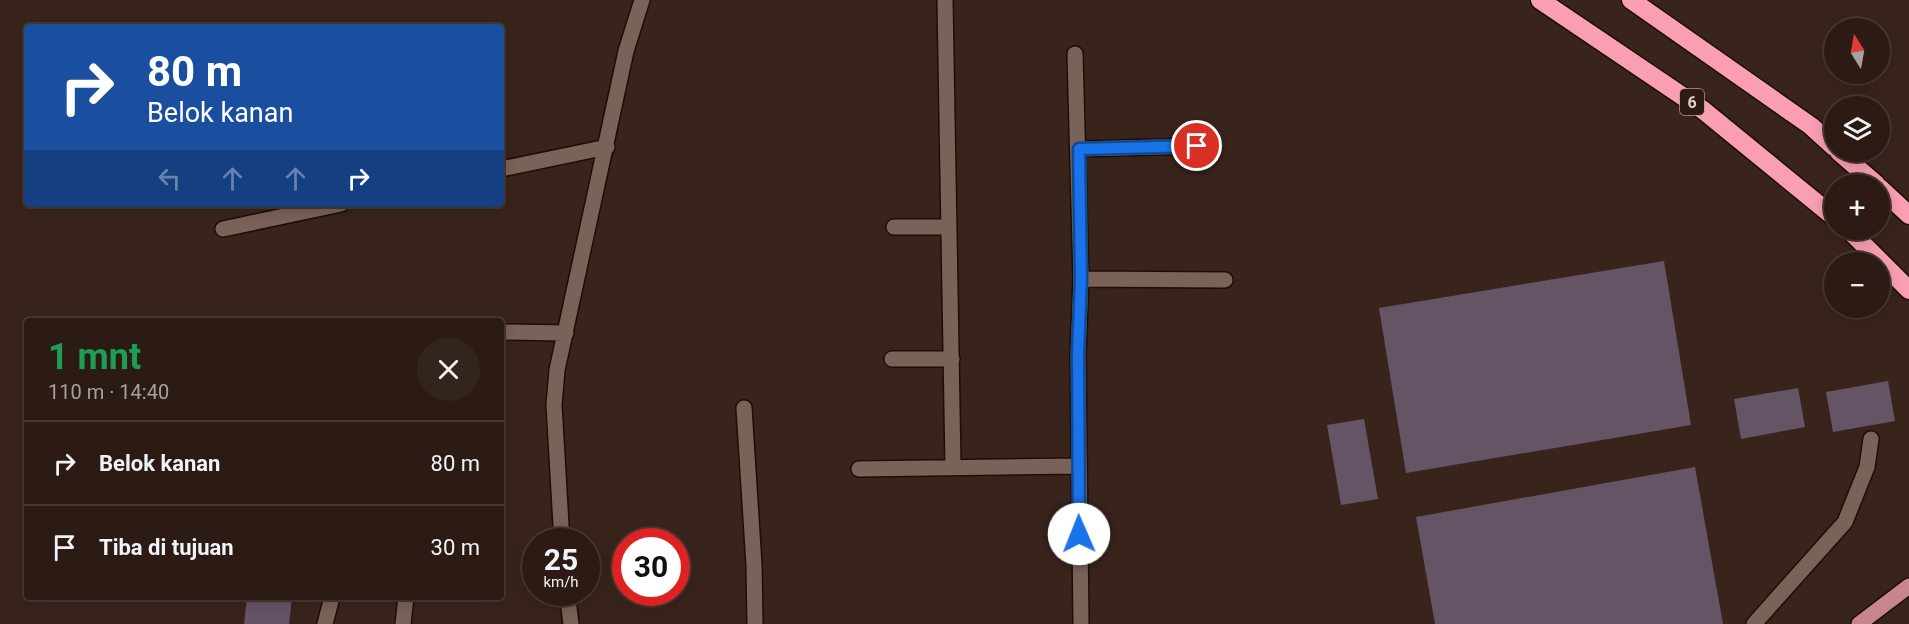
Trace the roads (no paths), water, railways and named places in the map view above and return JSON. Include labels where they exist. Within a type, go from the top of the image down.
[{"type":"highway","name":"6","points":[[1540,0],[1703,110],[1824,209]]},
{"type":"highway","points":[[1631,0],[1811,126],[1824,138]]},
{"type":"highway","points":[[1850,162],[1864,174]]},
{"type":"highway","points":[[1890,197],[1909,215]]},
{"type":"highway","points":[[1859,240],[1909,290]]},
{"type":"main road","points":[[1859,624],[1909,586]]},
{"type":"street","points":[[561,528],[554,405],[557,370],[626,51],[642,0]]},
{"type":"street","points":[[945,0],[952,466]]},
{"type":"street","points":[[1075,54],[1081,279],[1078,353],[1081,624]]},
{"type":"street","points":[[1079,149],[1197,146]]},
{"type":"street","points":[[504,168],[607,147]]},
{"type":"street","points":[[223,229],[326,207]]},
{"type":"street","points":[[894,227],[948,227]]},
{"type":"street","points":[[1081,279],[1225,280]]},
{"type":"street","points":[[504,332],[566,333]]},
{"type":"street","points":[[892,359],[952,359]]},
{"type":"street","points":[[744,408],[754,566],[755,624]]},
{"type":"street","points":[[1754,624],[1845,522],[1867,467],[1871,440]]},
{"type":"street","points":[[859,469],[1078,466]]},
{"type":"street","points":[[325,624],[331,600]]},
{"type":"street","points":[[403,624],[406,600]]},
{"type":"street","points":[[569,606],[572,624]]}]
